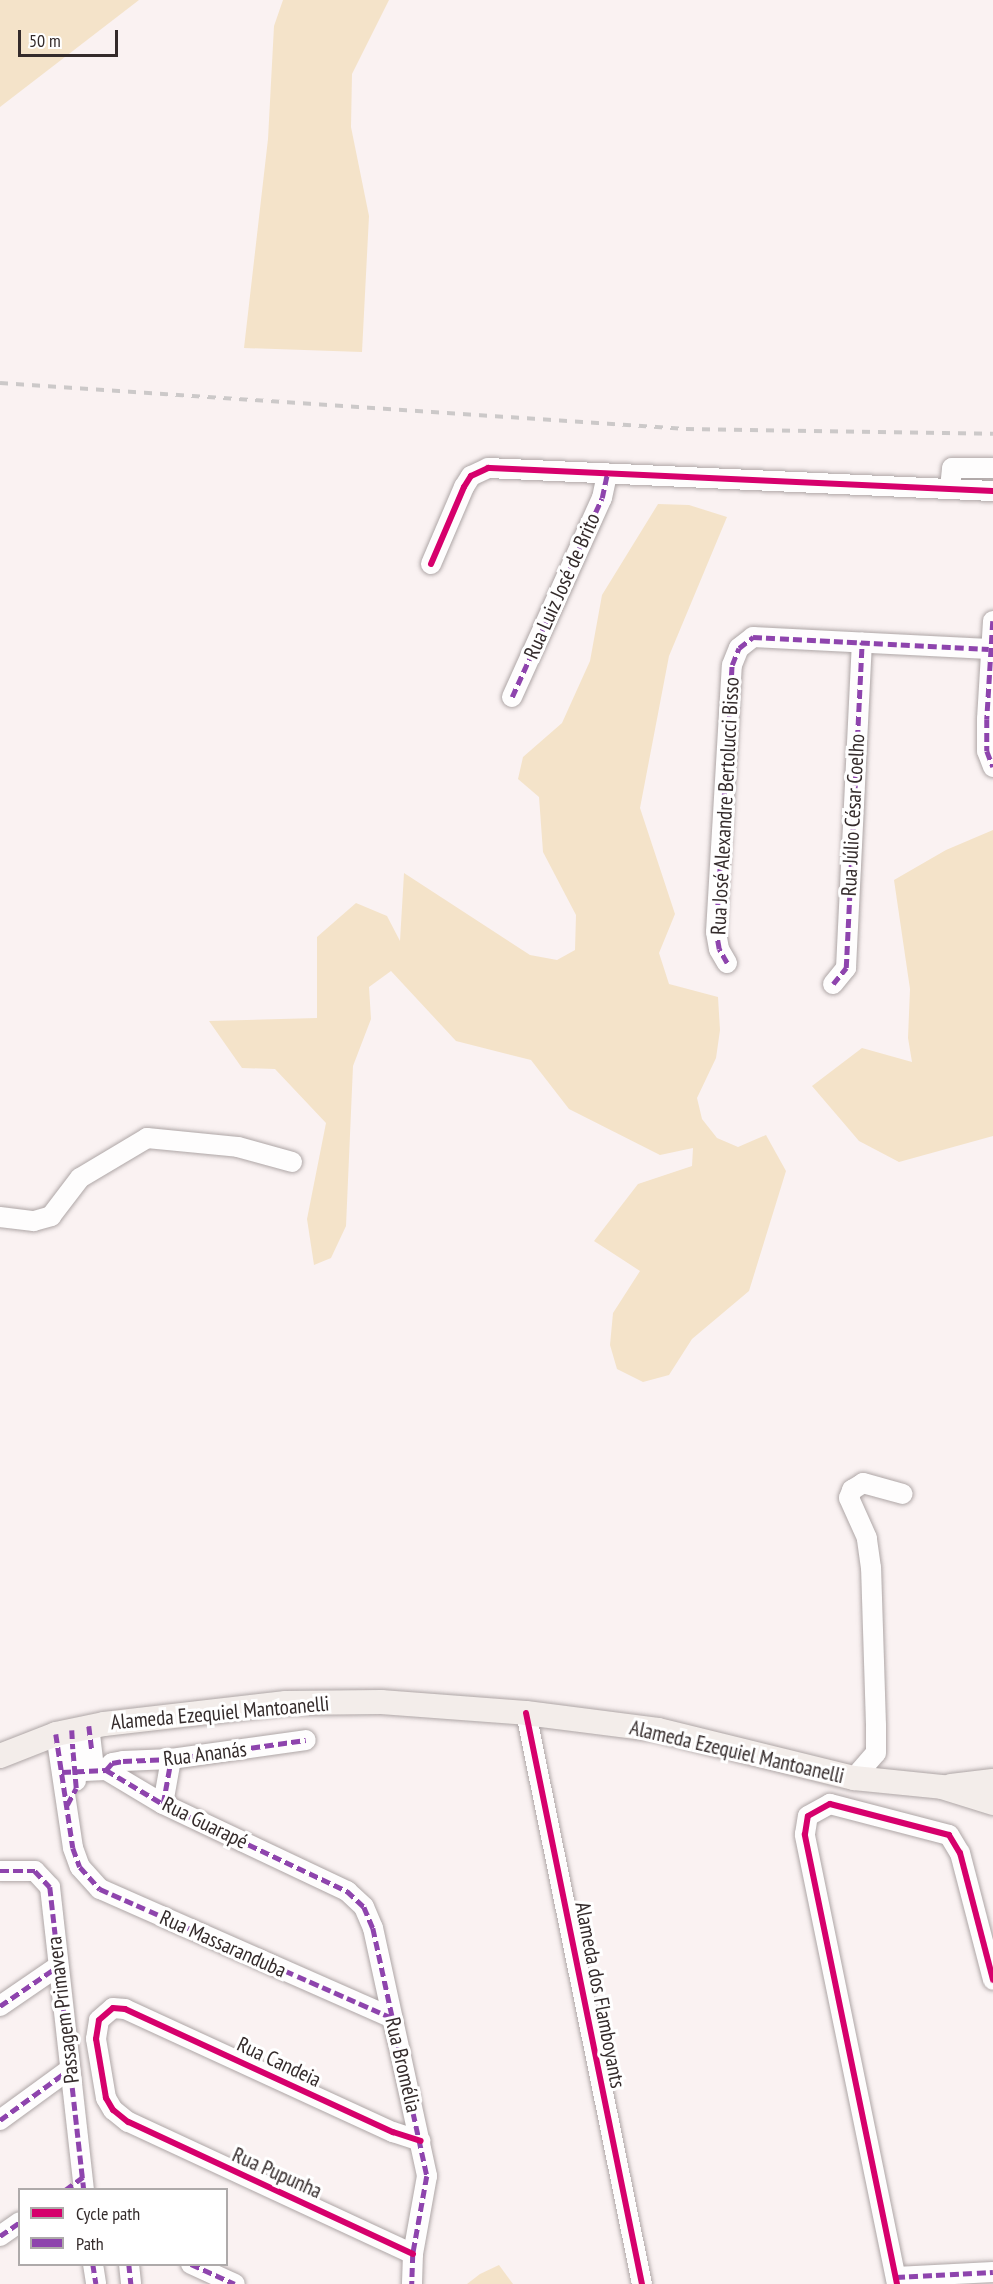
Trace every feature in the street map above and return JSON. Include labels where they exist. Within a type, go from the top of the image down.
[{"type":"main road","name":"Alameda Ezequiel Mantoanelli","points":[[2,1759],[72,1730],[286,1703],[381,1702],[526,1713],[658,1730],[854,1778],[942,1787],[993,1782]]},
{"type":"main road","name":"Alameda Ezequiel Mantoanelli","points":[[942,1787],[993,1803]]},
{"type":"street","points":[[431,564],[464,487],[471,477],[488,468],[993,491]]},
{"type":"street","points":[[950,488],[952,468],[993,468]]},
{"type":"street","name":"Rua Luiz José de Brito","points":[[512,697],[602,498],[608,474]]},
{"type":"street","points":[[993,621],[989,649],[987,751],[993,767]]},
{"type":"street","name":"Rua José Alexandre Bertolucci Bisso","points":[[727,963],[719,949],[716,932],[732,665],[739,648],[753,637],[862,642]]},
{"type":"street","points":[[862,642],[989,649]]},
{"type":"street","name":"Rua Júlio César Coelho","points":[[833,984],[846,968],[862,642]]},
{"type":"street","points":[[0,1217],[34,1221],[51,1216],[80,1178],[147,1138],[238,1147],[292,1162]]},
{"type":"street","points":[[854,1778],[875,1756],[876,1725],[871,1568],[867,1538],[849,1498],[852,1490],[863,1484],[903,1494]]},
{"type":"street","name":"Alameda dos Flamboyants","points":[[526,1713],[642,2284]]},
{"type":"street","points":[[72,1730],[84,1770]]},
{"type":"street","points":[[72,1730],[84,1770]]},
{"type":"street","name":"Rua Ananás","points":[[84,1770],[112,1763],[171,1759],[306,1740]]},
{"type":"street","points":[[163,1804],[171,1759]]},
{"type":"street","name":"Rua Guarapé","points":[[84,1770],[163,1804],[347,1891]]},
{"type":"street","name":"Rua Massaranduba","points":[[84,1770],[67,1805],[73,1848],[80,1867],[100,1889],[392,2018]]},
{"type":"street","points":[[993,1980],[960,1853],[949,1835],[830,1804],[808,1816],[805,1834],[897,2280],[993,2272]]},
{"type":"street","name":"Passagem Primavera","points":[[0,1871],[35,1871],[50,1887],[57,1967],[83,2183]]},
{"type":"street","name":"Rua Bromélia","points":[[347,1891],[364,1907],[374,1928],[427,2176],[413,2254],[412,2284]]},
{"type":"street","points":[[0,2006],[57,1967]]},
{"type":"street","name":"Rua Candeia","points":[[128,2122],[113,2110],[106,2098],[96,2039],[99,2020],[105,2012],[125,2009],[382,2127],[421,2141]]},
{"type":"street","points":[[0,2120],[70,2069]]},
{"type":"street","name":"Rua Pupunha","points":[[128,2122],[413,2254]]},
{"type":"street","points":[[0,2236],[18,2223]]},
{"type":"street","points":[[93,2266],[96,2284]]},
{"type":"street","points":[[129,2266],[131,2284]]},
{"type":"street","points":[[193,2266],[235,2284]]},
{"type":"shaded area","points":[[0,0],[139,0],[0,107]]},
{"type":"shaded area","points":[[283,0],[389,0],[352,74],[351,127],[369,216],[362,352],[244,348],[268,139],[274,26]]},
{"type":"shaded area","points":[[658,504],[689,505],[727,517],[669,656],[640,808],[675,914],[659,953],[669,984],[718,997],[720,1030],[716,1058],[697,1098],[702,1119],[717,1138],[738,1147],[766,1135],[786,1171],[749,1291],[692,1339],[669,1375],[643,1382],[617,1369],[610,1345],[613,1313],[640,1271],[594,1241],[638,1184],[692,1166],[693,1148],[660,1155],[569,1109],[531,1060],[456,1041],[391,971],[369,987],[371,1019],[353,1066],[346,1226],[331,1258],[314,1265],[307,1219],[326,1123],[275,1069],[242,1068],[209,1021],[317,1018],[317,937],[356,903],[387,916],[400,941],[404,873],[530,955],[557,960],[575,950],[576,915],[543,852],[539,797],[518,779],[523,757],[562,723],[590,661],[602,595]]},
{"type":"shaded area","points":[[993,830],[993,1136],[899,1162],[859,1141],[812,1086],[862,1048],[912,1062],[908,1038],[910,989],[894,880],[946,850]]},
{"type":"shaded area","points":[[499,2265],[513,2284],[467,2284],[480,2274]]},
{"type":"railway","points":[[0,383],[686,429],[993,434]]},
{"type":"marked path","points":[[512,697],[602,498],[607,474]]},
{"type":"marked path","points":[[993,621],[987,719],[987,751],[993,767]]},
{"type":"marked path","points":[[727,963],[719,949],[716,932],[732,665],[739,648],[753,637],[989,649]]},
{"type":"marked path","points":[[833,984],[846,968],[862,642]]},
{"type":"marked path","points":[[89,1726],[92,1749]]},
{"type":"marked path","points":[[72,1730],[73,1749]]},
{"type":"marked path","points":[[56,1734],[73,1848],[80,1867],[100,1889],[392,2018]]},
{"type":"marked path","points":[[106,1770],[112,1763],[123,1761],[171,1759],[306,1740]]},
{"type":"marked path","points":[[67,1805],[76,1788],[73,1752]]},
{"type":"marked path","points":[[163,1804],[171,1759]]},
{"type":"marked path","points":[[62,1772],[106,1770],[163,1804],[347,1891],[364,1907],[373,1928],[427,2176],[413,2254],[412,2284]]},
{"type":"marked path","points":[[0,1871],[35,1871],[50,1887],[84,2188]]},
{"type":"marked path","points":[[0,2006],[57,1967]]},
{"type":"marked path","points":[[0,2120],[70,2069]]},
{"type":"marked path","points":[[68,2188],[83,2177]]},
{"type":"marked path","points":[[0,2236],[18,2223]]},
{"type":"marked path","points":[[93,2266],[96,2284]]},
{"type":"marked path","points":[[129,2266],[131,2284]]},
{"type":"marked path","points":[[195,2266],[235,2284]]},
{"type":"marked path","points":[[896,2277],[993,2272]]},
{"type":"cycle path","points":[[431,564],[464,487],[471,476],[488,468],[993,491]]},
{"type":"cycle path","points":[[526,1713],[642,2284]]},
{"type":"cycle path","points":[[897,2284],[805,1834],[808,1816],[830,1804],[949,1835],[960,1853],[993,1980]]},
{"type":"cycle path","points":[[413,2254],[128,2122],[113,2110],[106,2098],[96,2039],[99,2020],[113,2008],[125,2009],[393,2132],[421,2141]]}]
